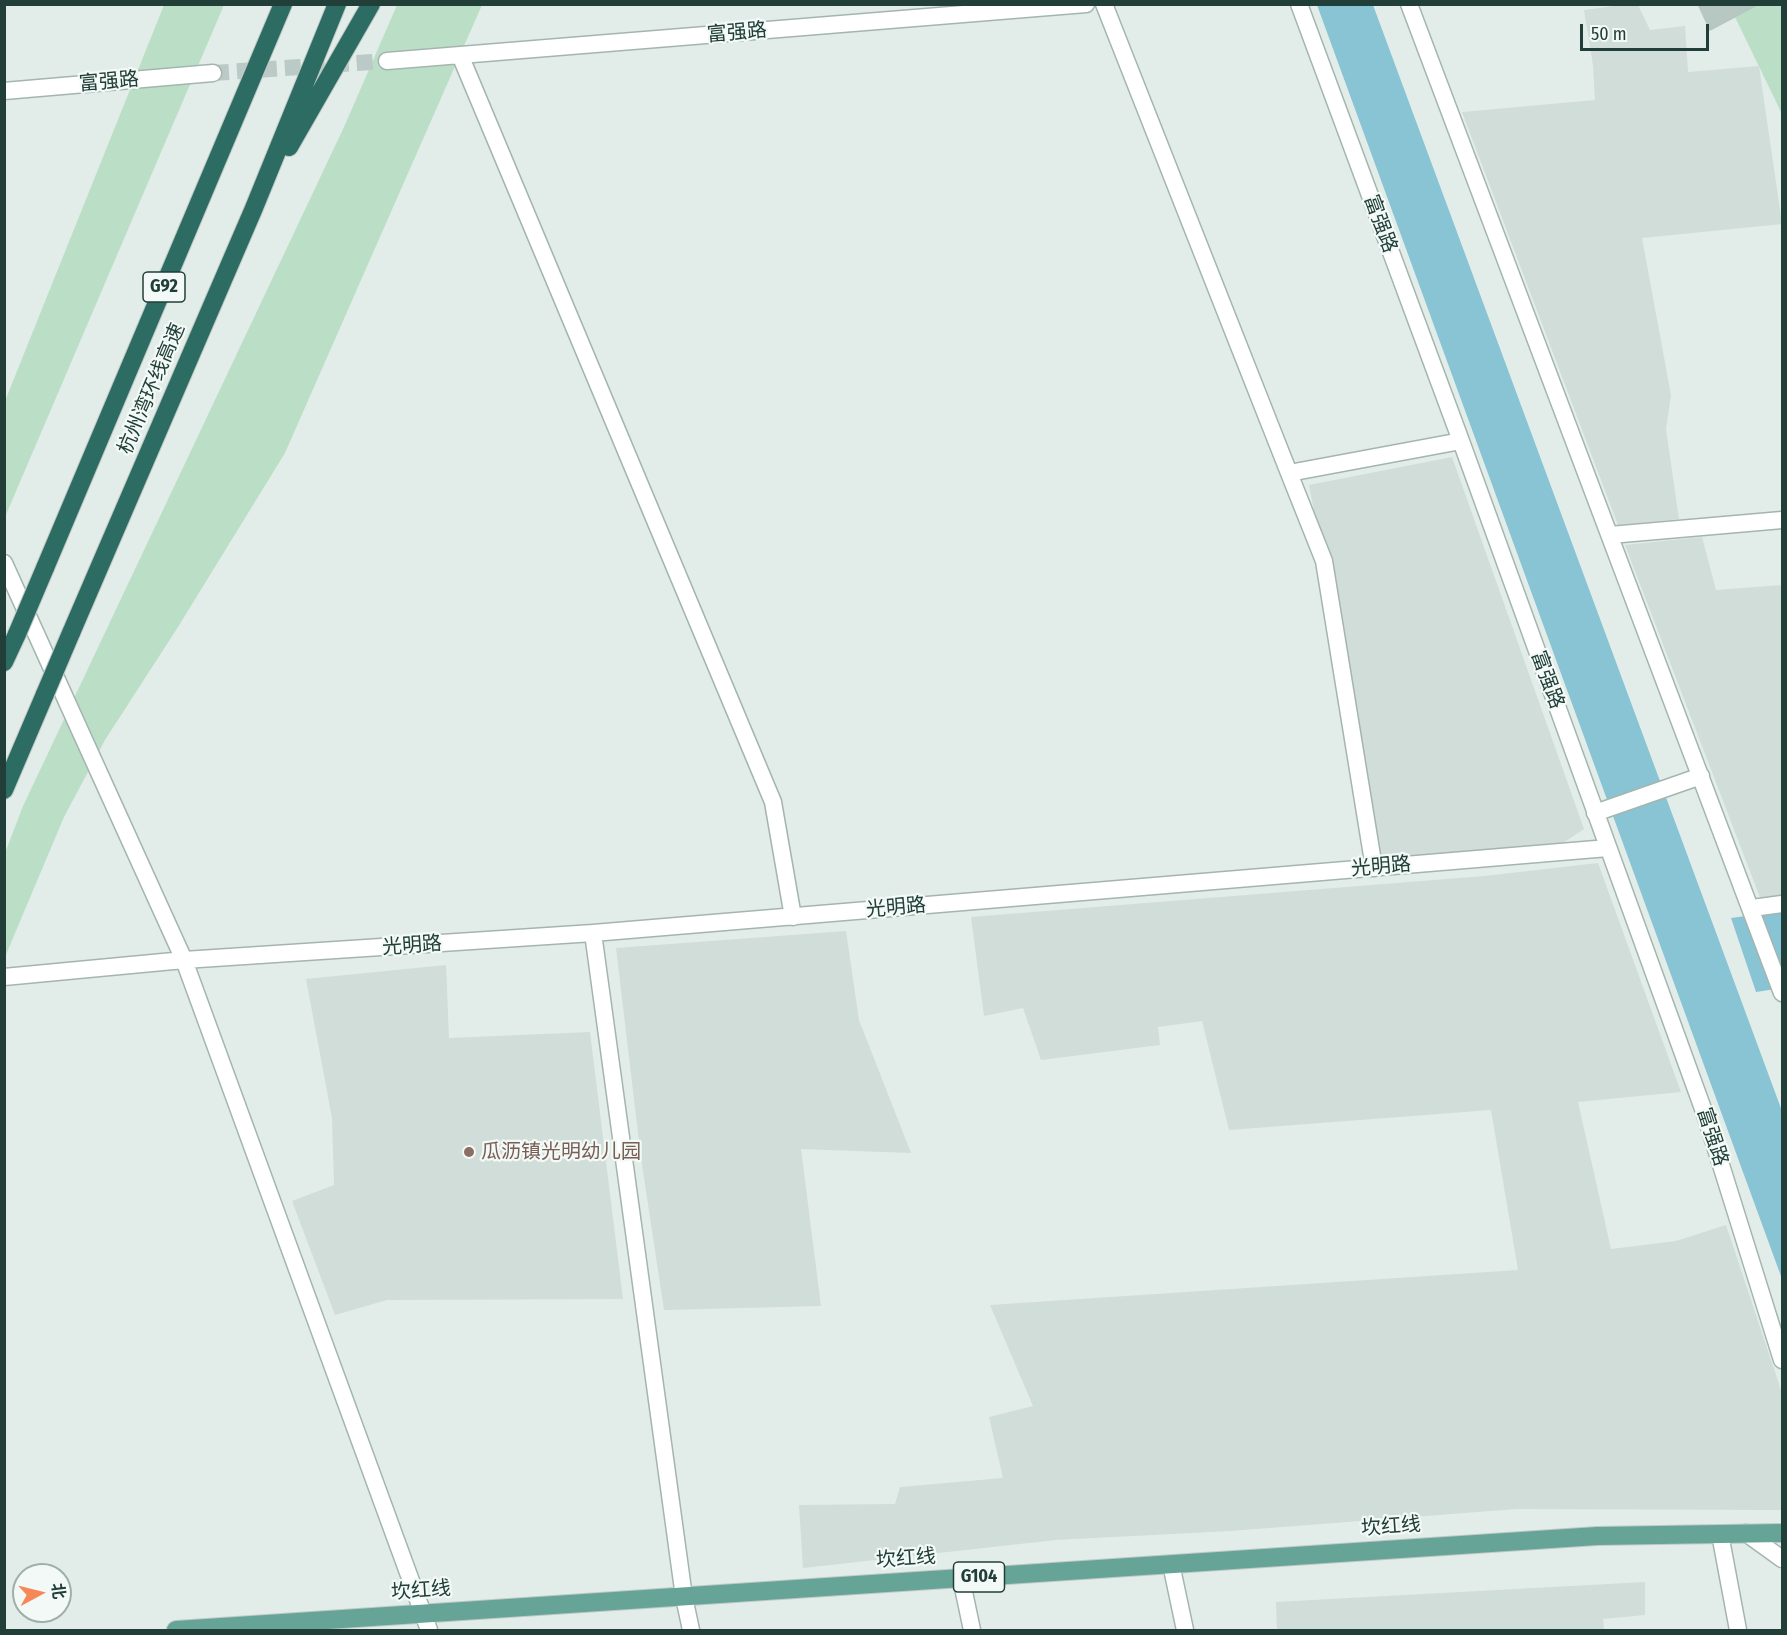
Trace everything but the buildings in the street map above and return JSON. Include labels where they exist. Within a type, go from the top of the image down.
[{"type":"highway","name":"杭州湾环线高速","points":[[4,662],[283,4]]},
{"type":"highway","name":"杭州湾环线高速","points":[[4,790],[254,208],[337,4]]},
{"type":"highway","points":[[254,208],[371,4]]},
{"type":"main road","name":"坎红线","points":[[176,1630],[426,1622],[684,1597],[1597,1536],[1782,1533]]},
{"type":"street","name":"富强路","points":[[387,61],[1086,4]]},
{"type":"street","points":[[1104,4],[1324,561],[1374,868]]},
{"type":"street","name":"富强路","points":[[1299,4],[1600,811],[1608,848],[1706,1117],[1782,1360]]},
{"type":"street","points":[[1409,4],[1782,992]]},
{"type":"street","points":[[460,56],[773,802],[793,917]]},
{"type":"street","name":"富强路","points":[[4,91],[213,73]]},
{"type":"street","points":[[1289,473],[1461,441]]},
{"type":"street","points":[[1610,535],[1782,520]]},
{"type":"street","points":[[6,578],[184,960],[426,1622]]},
{"type":"street","points":[[1600,811],[1701,776]]},
{"type":"street","name":"光明路","points":[[4,977],[184,960],[593,933],[793,917],[1608,848]]},
{"type":"street","points":[[1752,910],[1782,904]]},
{"type":"street","points":[[593,933],[684,1597],[691,1630]]},
{"type":"street","points":[[1746,1533],[1782,1559]]},
{"type":"street","points":[[1720,1534],[1738,1630]]},
{"type":"street","points":[[1171,1564],[1185,1630]]},
{"type":"street","points":[[961,1578],[972,1630]]},
{"type":"shaded area","points":[[1629,4],[1638,5],[1650,30],[1685,26],[1688,72],[1759,66],[1782,224],[1642,238],[1671,395],[1666,429],[1679,519],[1618,525],[1462,112],[1595,100],[1593,65],[1584,10]]},
{"type":"shaded area","points":[[1452,457],[1584,829],[1548,853],[1374,868],[1359,743],[1309,485]]},
{"type":"shaded area","points":[[1702,537],[1716,590],[1782,585],[1782,897],[1761,900],[1625,545]]},
{"type":"shaded area","points":[[1598,863],[1681,1092],[1578,1102],[1611,1249],[1676,1241],[1726,1225],[1782,1393],[1782,1510],[1517,1509],[1230,1531],[1056,1540],[803,1568],[799,1505],[895,1504],[900,1487],[1003,1478],[989,1417],[1033,1406],[990,1305],[1518,1270],[1491,1110],[1229,1130],[1202,1021],[1158,1027],[1160,1045],[1041,1060],[1023,1008],[984,1016],[971,917],[1484,876]]},
{"type":"shaded area","points":[[846,931],[859,1020],[911,1153],[801,1149],[821,1306],[664,1310],[641,1158],[616,948]]},
{"type":"shaded area","name":"瓜沥镇光明幼儿园","points":[[446,965],[449,1038],[590,1032],[623,1299],[387,1300],[335,1315],[292,1201],[334,1185],[332,1118],[306,979]]},
{"type":"shaded area","points":[[1645,1582],[1645,1615],[1603,1619],[1604,1630],[1277,1630],[1276,1602]]},
{"type":"green space","points":[[164,5],[224,5],[5,517],[5,401]]},
{"type":"green space","points":[[397,5],[482,5],[285,453],[178,627],[105,740],[64,817],[5,957],[5,853],[23,806],[344,127]]},
{"type":"green space","points":[[1759,5],[1780,5],[1782,8],[1782,114],[1735,17]]},
{"type":"water","points":[[1317,5],[1373,5],[1782,1111],[1782,1279]]},
{"type":"water","points":[[1782,911],[1782,988],[1756,992],[1731,918]]},
{"type":"tunnel","points":[[213,73],[387,61]]},
{"type":"place","name":"瓜沥镇光明幼儿园","points":[[469,1152]]}]
